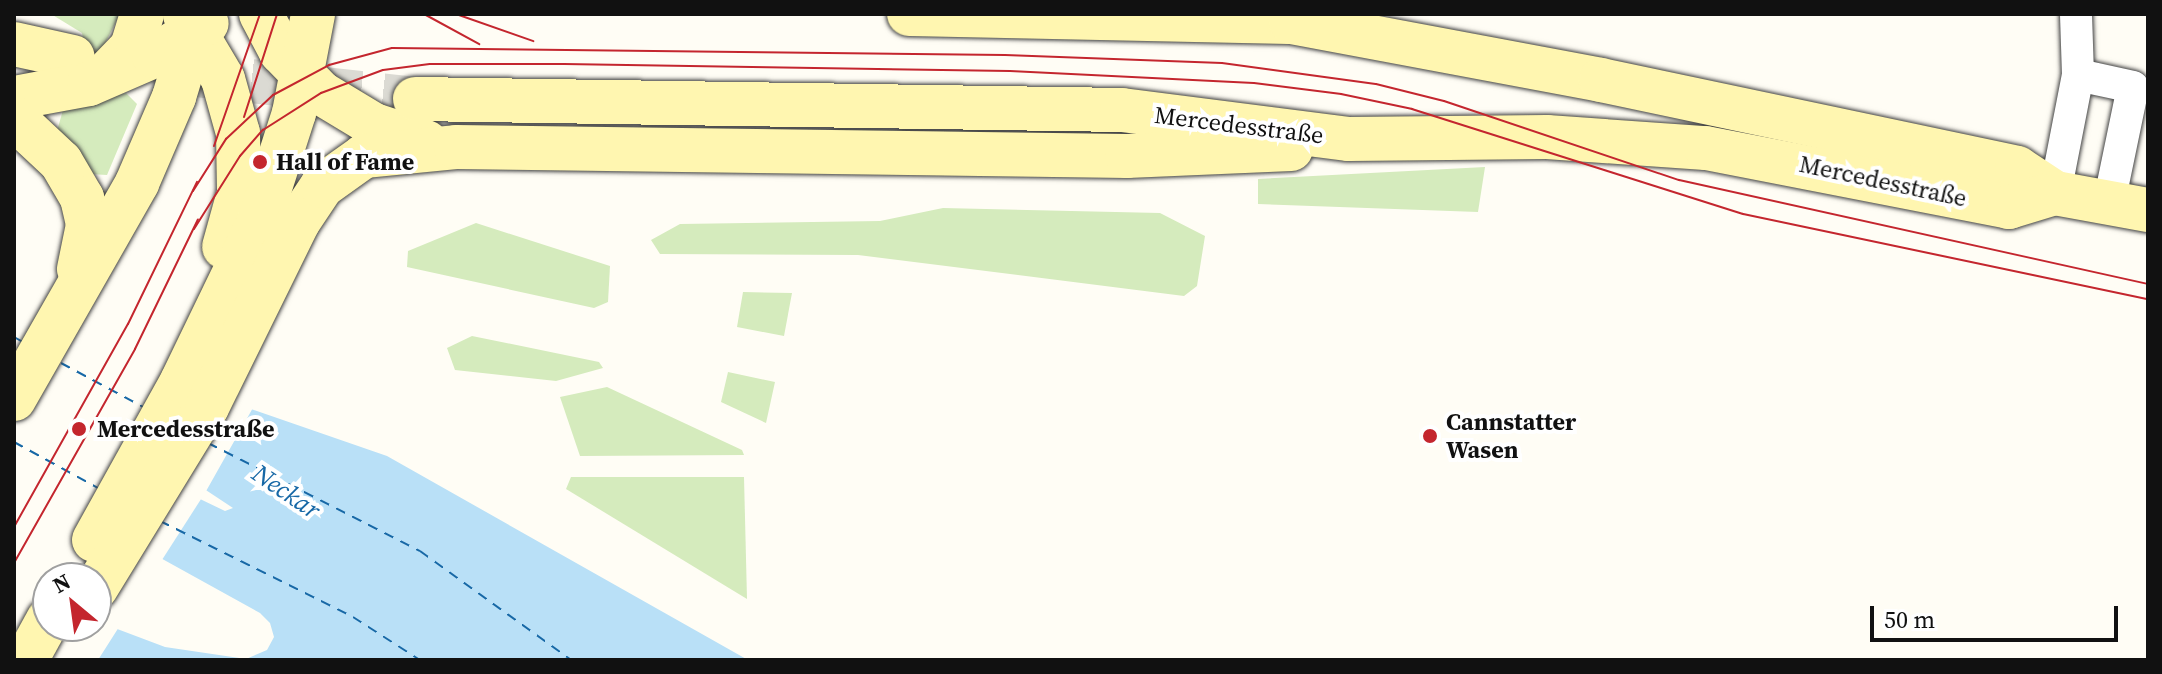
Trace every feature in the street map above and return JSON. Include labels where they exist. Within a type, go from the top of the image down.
[{"type":"main road","points":[[14,98],[81,71],[125,58],[142,14]]},
{"type":"main road","points":[[81,562],[195,354],[259,222],[298,95],[313,14]]},
{"type":"main road","name":"Mercedesstraße","points":[[909,14],[1291,18],[2017,168],[2055,193],[2129,206]]},
{"type":"main road","points":[[1241,14],[1291,18]]},
{"type":"main road","points":[[14,44],[81,71],[154,56],[200,18]]},
{"type":"main road","points":[[195,354],[239,193],[239,142],[207,95],[200,18]]},
{"type":"main road","points":[[280,22],[298,95]]},
{"type":"main road","points":[[14,399],[137,183],[207,95],[280,22]]},
{"type":"main road","points":[[298,95],[408,137],[456,147]]},
{"type":"main road","name":"Mercedesstraße","points":[[415,99],[1122,110],[1349,139],[1626,140],[1747,153],[2009,207],[2055,193]]},
{"type":"main road","points":[[14,118],[61,162],[82,198],[86,243],[69,298]]},
{"type":"main road","points":[[112,563],[186,446],[298,222],[322,186],[352,162],[379,152],[456,147],[1127,156],[1274,150],[1349,139]]},
{"type":"main road","points":[[26,660],[36,642]]},
{"type":"main road","points":[[45,660],[58,642]]},
{"type":"street","points":[[2055,193],[2078,75],[2076,14]]},
{"type":"street","points":[[2078,75],[2140,81],[2129,206]]},
{"type":"green space","points":[[51,14],[120,14],[99,55],[85,48],[82,33]]},
{"type":"green space","points":[[126,93],[137,104],[107,175],[89,174],[57,131],[63,110]]},
{"type":"green space","points":[[1485,167],[1478,212],[1258,204],[1258,179]]},
{"type":"green space","points":[[943,208],[1160,213],[1205,236],[1197,286],[1184,296],[858,255],[660,254],[651,240],[680,224],[880,221]]},
{"type":"green space","points":[[476,223],[610,266],[608,302],[594,308],[407,267],[408,251]]},
{"type":"green space","points":[[743,292],[792,293],[784,336],[737,327]]},
{"type":"green space","points":[[472,336],[599,362],[603,368],[556,381],[455,370],[447,348]]},
{"type":"green space","points":[[728,372],[775,382],[766,423],[721,402]]},
{"type":"green space","points":[[607,387],[742,450],[744,455],[580,456],[560,397]]},
{"type":"green space","points":[[571,477],[744,477],[747,599],[566,489]]},
{"type":"water","name":"Neckar","points":[[14,301],[141,371],[387,456],[748,660],[14,660],[32,642],[112,642],[112,627],[165,647],[246,659],[267,650],[274,637],[270,623],[260,613],[14,477],[96,449],[225,511],[233,508],[109,426]]},
{"type":"pier","points":[[14,297],[143,367],[254,406],[205,493],[107,429],[14,378]]},
{"type":"pier","points":[[14,400],[203,496],[160,563],[14,482]]},
{"type":"pier","points":[[14,580],[32,588],[32,642],[109,642],[98,660],[14,660]]},
{"type":"pier","points":[[112,624],[119,627],[112,638]]},
{"type":"ferry route","points":[[14,337],[23,342]]},
{"type":"ferry route","points":[[61,363],[143,407]]},
{"type":"ferry route","points":[[14,442],[98,488]]},
{"type":"ferry route","points":[[208,443],[420,551],[571,660]]},
{"type":"ferry route","points":[[160,521],[353,617],[420,660]]},
{"type":"tunnel","points":[[186,74],[415,99]]},
{"type":"tram line","points":[[214,146],[260,14]]},
{"type":"tram line","points":[[244,117],[277,14]]},
{"type":"tram line","points":[[424,14],[479,44]]},
{"type":"tram line","points":[[456,14],[533,41]]},
{"type":"tram line","points":[[193,191],[226,139],[273,95],[329,65],[392,48],[1005,55],[1222,63],[1376,84],[1444,101],[1679,180],[2148,284]]},
{"type":"tram line","points":[[194,229],[240,156],[263,130],[321,93],[383,70],[430,64],[564,64],[1010,71],[1254,83],[1341,94],[1412,109],[1743,214],[2148,299]]},
{"type":"tram line","points":[[14,527],[128,324],[197,182]]},
{"type":"tram line","points":[[14,563],[135,349],[198,219]]},
{"type":"place","name":"Hall of Fame","points":[[260,162]]},
{"type":"place","name":"Mercedesstraße","points":[[79,429]]},
{"type":"place","name":"Cannstatter Wasen","points":[[1430,436]]}]
